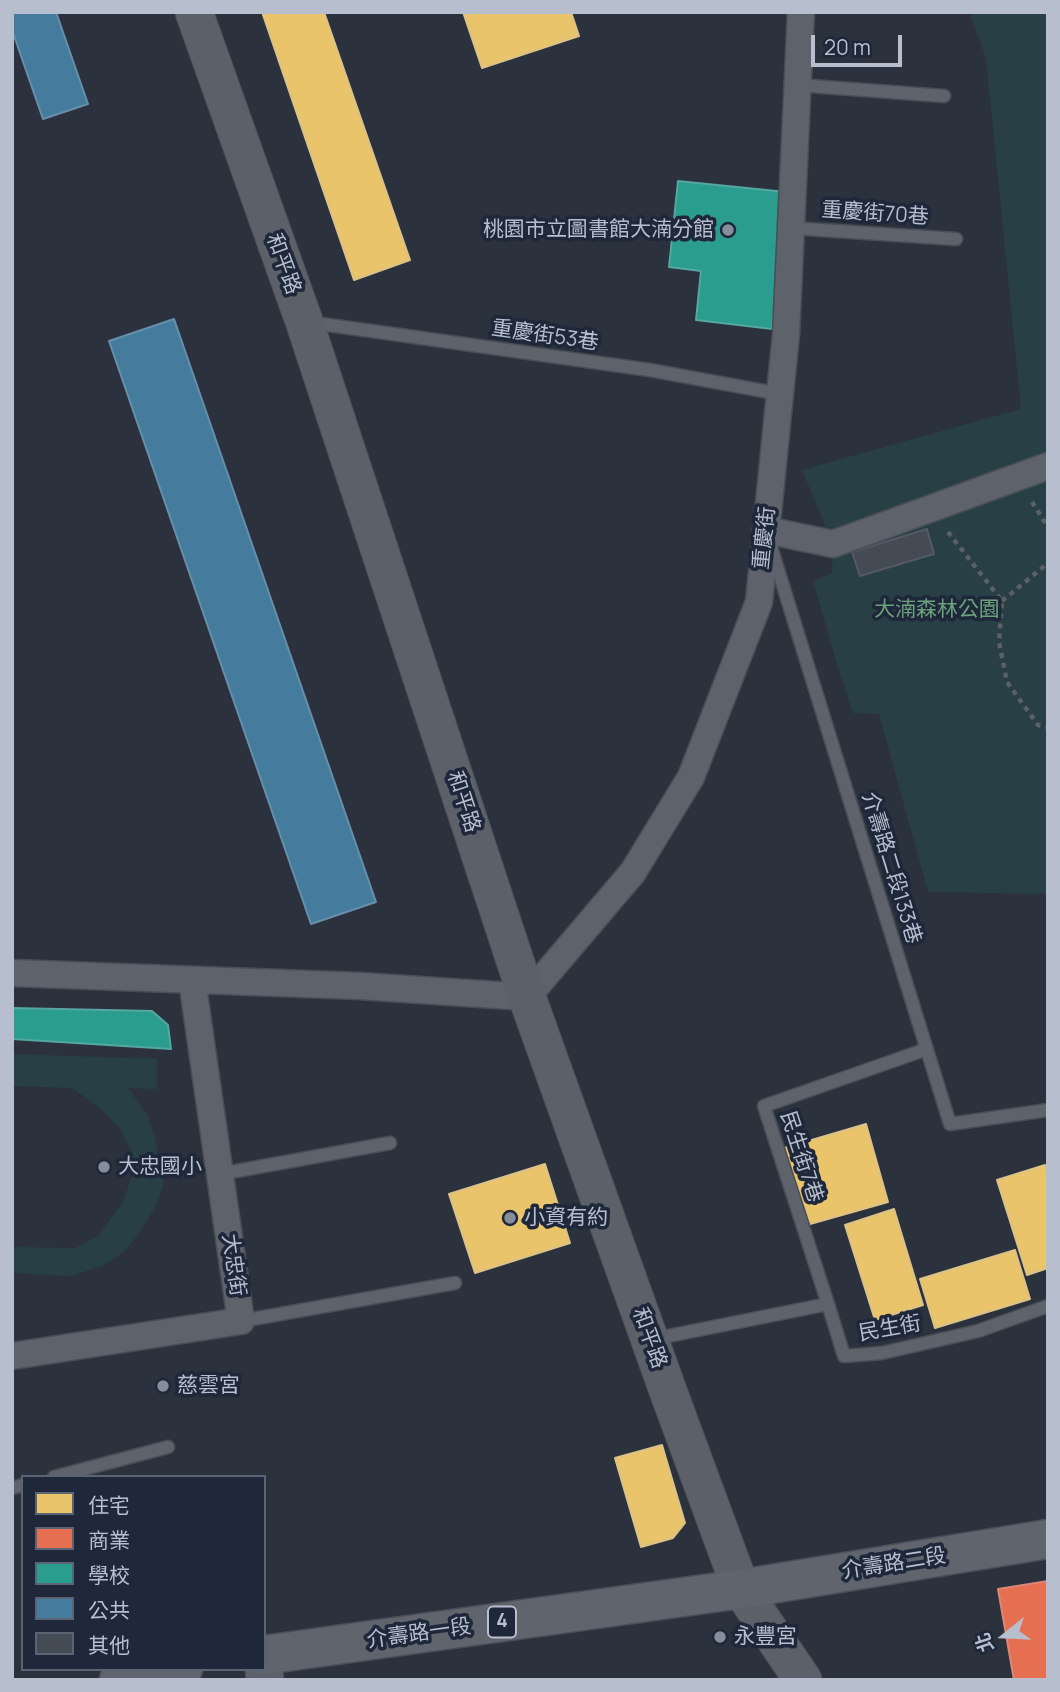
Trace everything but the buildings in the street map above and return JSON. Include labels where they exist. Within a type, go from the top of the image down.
[{"type":"main road","name":"介壽路二段","points":[[741,1589],[1048,1539]]},
{"type":"main road","name":"介壽路一段","points":[[266,1655],[741,1589]]},
{"type":"main road","points":[[118,1680],[171,1671]]},
{"type":"street","name":"和平路","points":[[194,12],[304,321],[527,997],[650,1340],[741,1589],[803,1680]]},
{"type":"street","name":"重慶街","points":[[527,997],[633,872],[691,777],[758,602],[786,334],[801,12]]},
{"type":"street","points":[[766,530],[833,544],[1048,466]]},
{"type":"street","points":[[12,973],[360,986],[527,997]]},
{"type":"street","name":"大忠街","points":[[12,1356],[241,1321],[192,980]]},
{"type":"lane","points":[[797,85],[944,96]]},
{"type":"lane","name":"重慶街70巷","points":[[791,228],[956,239]]},
{"type":"lane","name":"重慶街53巷","points":[[304,321],[650,370],[780,394]]},
{"type":"lane","name":"介壽路二段133巷","points":[[766,530],[950,1124],[1048,1110]]},
{"type":"lane","name":"民生街7巷","points":[[828,1304],[764,1106],[927,1049]]},
{"type":"lane","points":[[220,1174],[390,1143]]},
{"type":"lane","points":[[241,1321],[455,1283]]},
{"type":"lane","points":[[650,1340],[828,1304]]},
{"type":"lane","name":"民生街","points":[[828,1304],[844,1356],[882,1353],[978,1331],[1048,1306]]},
{"type":"lane","points":[[62,1475],[169,1447]]},
{"type":"path","points":[[930,509],[1002,601],[999,642],[1007,682],[1038,726],[1048,727]]},
{"type":"path","points":[[1002,601],[1048,563]]},
{"type":"green space","name":"大湳森林公園","points":[[969,12],[1048,12],[1048,894],[928,892],[879,714],[853,713],[837,664],[813,581],[832,573],[833,544],[802,470],[1021,409],[986,58]]},
{"type":"green space","points":[[12,1054],[157,1059],[157,1089],[128,1088],[147,1114],[164,1183],[156,1206],[141,1230],[126,1250],[105,1265],[71,1276],[12,1273],[12,1247],[75,1248],[99,1235],[124,1200],[132,1174],[133,1155],[122,1131],[101,1109],[72,1088],[12,1086]]},
{"type":"place","name":"桃園市立圖書館大湳分館","points":[[728,230]]},
{"type":"place","name":"大忠國小","points":[[104,1167]]},
{"type":"place","name":"小資有約","points":[[510,1218]]},
{"type":"place","name":"慈雲宮","points":[[163,1386]]},
{"type":"place","name":"永豐宮","points":[[720,1637]]}]
